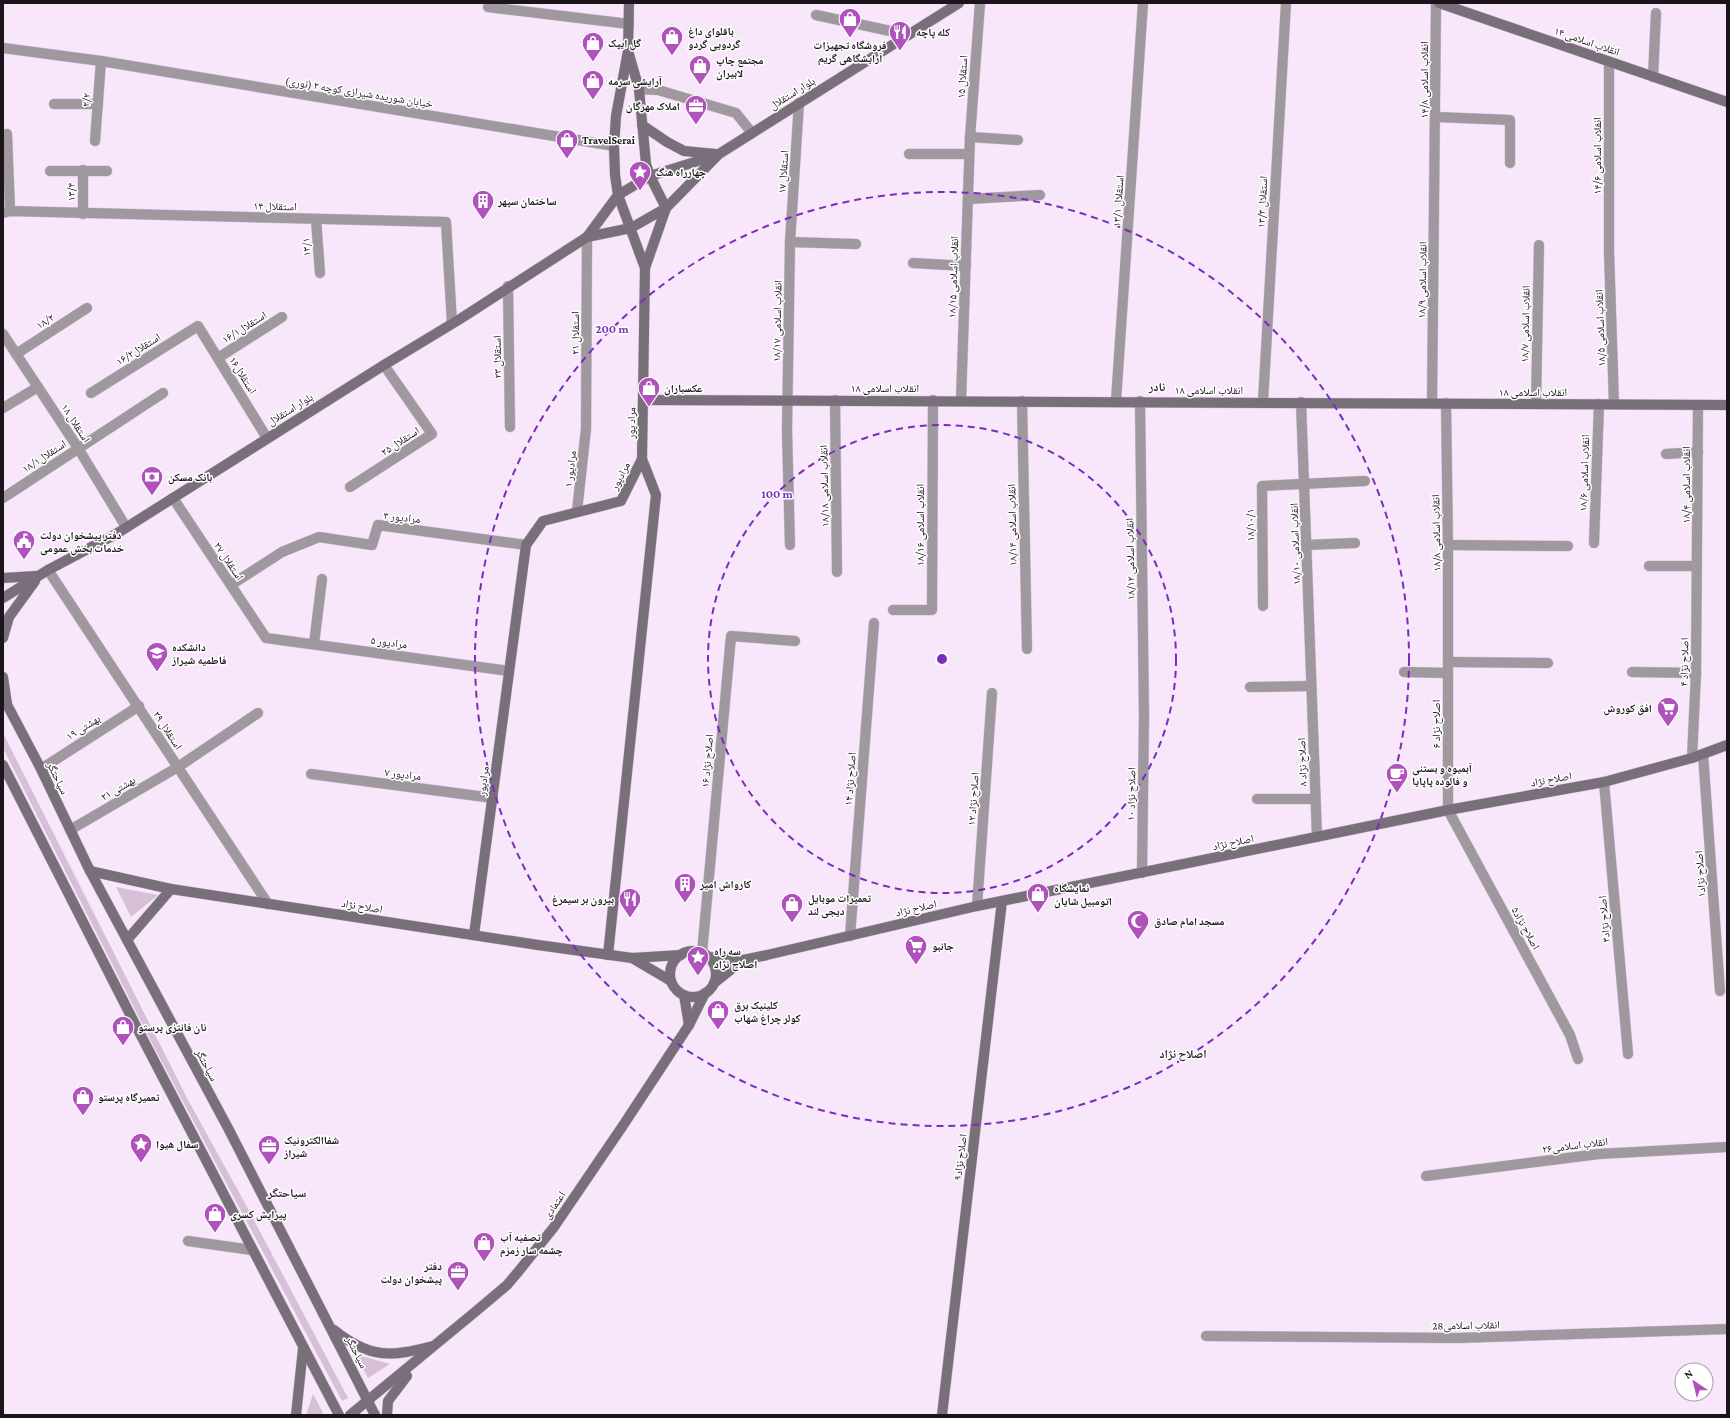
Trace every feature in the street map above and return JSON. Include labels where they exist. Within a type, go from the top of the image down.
[{"type":"main road","points":[[629,3],[628,51],[639,89],[646,164],[650,176],[666,208]]},
{"type":"main road","name":"بلوار استقلال","points":[[3,598],[48,570],[126,527],[173,498],[587,237],[631,228],[666,208],[719,154],[959,3]]},
{"type":"main road","name":"۱۴ انقلاب اسلامی","points":[[1437,3],[1727,102]]},
{"type":"main road","name":"مراد پور","points":[[628,51],[616,116],[614,146],[618,195],[645,268]]},
{"type":"main road","points":[[642,125],[667,142],[684,151],[719,154]]},
{"type":"main road","name":"بلوار استقلال","points":[[587,237],[618,195],[650,176],[719,154]]},
{"type":"main road","name":"مراد پور","points":[[642,459],[645,268],[666,208]]},
{"type":"main road","name":"۱۸ انقلاب اسلامی","points":[[643,400],[788,399],[1727,405]]},
{"type":"main road","name":"مرادپور","points":[[474,935],[526,545],[543,521],[577,511],[621,501],[642,459]]},
{"type":"main road","name":"مرادپور","points":[[608,955],[656,495],[642,459]]},
{"type":"main road","points":[[3,578],[38,576]]},
{"type":"main road","points":[[3,638],[9,617],[38,576]]},
{"type":"main road","name":"سیاحتگر","points":[[3,677],[5,701],[41,769],[90,871],[331,1328],[375,1415]]},
{"type":"main road","name":"اصلاح نژاد","points":[[743,960],[977,906],[1448,810],[1604,782],[1692,758],[1727,745]]},
{"type":"main road","points":[[3,765],[303,1349],[339,1415]]},
{"type":"main road","name":"اصلاح نژاد","points":[[90,871],[171,889],[632,958]]},
{"type":"main road","points":[[127,940],[171,889]]},
{"type":"main road","name":"اصلاح نژاد۹","points":[[942,1415],[1002,901]]},
{"type":"main road","points":[[632,958],[681,954],[688,952],[743,960]]},
{"type":"main road","points":[[671,981],[671,966],[681,954]]},
{"type":"main road","points":[[705,955],[715,969],[714,983]]},
{"type":"main road","points":[[632,958],[671,981],[678,991],[684,995],[698,996],[705,993],[714,983],[743,960]]},
{"type":"main road","name":"اعتمادی","points":[[350,1415],[437,1345],[507,1285],[549,1233],[689,1025],[705,993]]},
{"type":"main road","points":[[684,995],[689,1025]]},
{"type":"main road","points":[[331,1328],[350,1342],[378,1354],[405,1353],[437,1345]]},
{"type":"main road","points":[[296,1415],[303,1349]]},
{"type":"main road","points":[[387,1415],[388,1401],[398,1386],[426,1354]]},
{"type":"street","name":"۱۵ استقلال","points":[[969,154],[980,3]]},
{"type":"street","name":"۱۳/۱ استقلال","points":[[1116,401],[1143,3]]},
{"type":"street","name":"۱۳/۳ استقلال","points":[[1263,402],[1286,3]]},
{"type":"street","name":"۱۴/۸ انقلاب اسلامی","points":[[1435,157],[1437,3]]},
{"type":"street","points":[[488,7],[629,24]]},
{"type":"street","points":[[1653,77],[1656,13]]},
{"type":"street","points":[[816,15],[909,34]]},
{"type":"street","name":"خیابان شوریده شیرازی کوچه ۲ (نوری)","points":[[3,48],[101,61],[614,146]]},
{"type":"street","name":"۲/۲","points":[[95,141],[101,61]]},
{"type":"street","name":"۱۴/۶ انقلاب اسلامی","points":[[1609,62],[1609,251]]},
{"type":"street","points":[[639,89],[658,90],[736,113],[752,133]]},
{"type":"street","name":"۱۷ استقلال","points":[[790,242],[799,103]]},
{"type":"street","points":[[54,104],[98,104]]},
{"type":"street","points":[[1436,116],[1510,120],[1510,163]]},
{"type":"street","points":[[7,134],[7,212]]},
{"type":"street","points":[[970,137],[1018,140]]},
{"type":"street","points":[[909,154],[969,154]]},
{"type":"street","name":"۱۸/۱۵ انقلاب اسلامی","points":[[961,400],[969,154]]},
{"type":"street","name":"۱۸/۹ انقلاب اسلامی","points":[[1432,403],[1435,157]]},
{"type":"street","name":"۱۳/۴","points":[[83,170],[83,214]]},
{"type":"street","points":[[50,171],[107,171]]},
{"type":"street","points":[[968,199],[1040,195]]},
{"type":"street","name":"استقلال ۱۴","points":[[7,212],[446,222],[452,323]]},
{"type":"street","name":"۱۳/۱","points":[[316,219],[320,273]]},
{"type":"street","name":"۲۱ استقلال","points":[[586,429],[587,237]]},
{"type":"street","points":[[790,242],[856,244]]},
{"type":"street","name":"۱۸/۱۷ انقلاب اسلامی","points":[[790,242],[788,399],[790,545]]},
{"type":"street","name":"۱۸/۷ انقلاب اسلامی","points":[[1536,404],[1539,245]]},
{"type":"street","name":"۱۸/۵ انقلاب اسلامی","points":[[1609,251],[1614,404]]},
{"type":"street","points":[[912,263],[966,266]]},
{"type":"street","name":"۲۳ استقلال","points":[[508,286],[510,427]]},
{"type":"street","name":"۱۸/۲","points":[[16,354],[87,308]]},
{"type":"street","name":"استقلال۱۶/۱","points":[[218,358],[282,317]]},
{"type":"street","name":"استقلال۱۶","points":[[198,326],[267,438]]},
{"type":"street","name":"استقلال۱۶/۲","points":[[91,393],[198,326]]},
{"type":"street","name":"استقلال ۱۸","points":[[3,334],[78,448],[126,527]]},
{"type":"street","name":"۲۵ استقلال","points":[[350,487],[432,434],[384,365]]},
{"type":"street","points":[[3,408],[38,387]]},
{"type":"street","name":"استقلال۱۸/۱","points":[[3,498],[163,393]]},
{"type":"street","name":"۱۸/۱۸ انقلاب اسلامی","points":[[835,400],[837,572]]},
{"type":"street","name":"۱۸/۱۶ انقلاب اسلامی","points":[[892,610],[932,610],[933,400]]},
{"type":"street","name":"۱۸/۱۴ انقلاب اسلامی","points":[[1022,401],[1027,649]]},
{"type":"street","name":"۱۸/۱۲ انقلاب اسلامی","points":[[1140,401],[1144,716]]},
{"type":"street","name":"۱۸/۱۰ انقلاب اسلامی","points":[[1301,402],[1311,686]]},
{"type":"street","name":"۱۸/۸ انقلاب اسلامی","points":[[1446,403],[1448,662]]},
{"type":"street","name":"۱۸/۶ انقلاب اسلامی","points":[[1594,543],[1599,404]]},
{"type":"street","name":"۱۸/۴ انقلاب اسلامی","points":[[1697,566],[1698,405]]},
{"type":"street","name":"۱ مرادپور","points":[[577,511],[586,429]]},
{"type":"street","points":[[1666,454],[1698,452]]},
{"type":"street","points":[[1305,485],[1365,481]]},
{"type":"street","name":"۱۸/۱۰/۱","points":[[1263,606],[1262,486],[1305,485]]},
{"type":"street","name":"۲۷ استقلال","points":[[173,498],[266,638]]},
{"type":"street","name":"۳ مرادپور","points":[[231,585],[282,552],[318,537],[372,545],[378,525],[526,545]]},
{"type":"street","points":[[1306,545],[1355,543]]},
{"type":"street","points":[[1448,545],[1568,546]]},
{"type":"street","points":[[1648,566],[1697,566]]},
{"type":"street","name":"۴ اصلاح نژاد","points":[[1692,758],[1696,673],[1697,566]]},
{"type":"street","name":"۲۹ استقلال","points":[[48,570],[268,904]]},
{"type":"street","points":[[314,644],[322,579]]},
{"type":"street","name":"۱۴ اصلاح نژاد","points":[[850,936],[874,623]]},
{"type":"street","name":"۱۶ اصلاح نژاد","points":[[705,955],[731,636],[795,641]]},
{"type":"street","name":"۵ مرادپور","points":[[266,638],[509,671]]},
{"type":"street","points":[[1448,662],[1548,663]]},
{"type":"street","name":"۶ اصلاح نژاد","points":[[1448,662],[1448,810]]},
{"type":"street","points":[[1404,672],[1448,673]]},
{"type":"street","points":[[1632,672],[1696,673]]},
{"type":"street","points":[[1250,687],[1311,686]]},
{"type":"street","name":"۸ اصلاح نژاد","points":[[1311,686],[1317,837]]},
{"type":"street","name":"۱۲ اصلاح نژاد","points":[[977,906],[992,693]]},
{"type":"street","name":"۱۹ بهشتی","points":[[41,769],[139,706]]},
{"type":"street","name":"۲۱ بهشتی","points":[[70,830],[178,767],[258,713]]},
{"type":"street","name":"۱۰ اصلاح نژاد","points":[[1142,873],[1144,716]]},
{"type":"street","name":"اصلاح نژاد۱","points":[[1703,754],[1720,991]]},
{"type":"street","name":"۷ مرادپور","points":[[311,774],[492,798]]},
{"type":"street","name":"اصلاح نژاد۳","points":[[1604,782],[1628,1054]]},
{"type":"street","points":[[1257,799],[1315,799]]},
{"type":"street","name":"اصلاح نژاد۵","points":[[1448,810],[1570,1035],[1578,1059]]},
{"type":"street","name":"انقلاب اسلامی۲۶","points":[[1426,1176],[1599,1154],[1727,1147]]},
{"type":"street","points":[[188,1241],[252,1250]]},
{"type":"street","name":"28انقلاب اسلامی","points":[[1206,1336],[1458,1338],[1727,1329]]},
{"type":"shaded area","points":[[3,733],[187,1098],[246,1205],[348,1398],[342,1401],[154,1047],[3,748]]},
{"type":"shaded area","points":[[116,887],[158,895],[131,917]]},
{"type":"shaded area","points":[[355,1354],[390,1364],[368,1378]]},
{"type":"shaded area","points":[[313,1394],[323,1413],[319,1415],[306,1415]]},
{"type":"place","name":"فروشگاه تجهیزات آرایشگاهی گریم","points":[[850,38]]},
{"type":"place","name":"کله پاچه","points":[[900,52]]},
{"type":"place","name":"باقلوای داغ گردویی گردو","points":[[672,56]]},
{"type":"place","name":"گل ایپک","points":[[593,62]]},
{"type":"place","name":"مجتمع چاپ لابيران","points":[[700,86]]},
{"type":"place","name":"آرایشی سرمه","points":[[593,100]]},
{"type":"place","name":"املاک مهرگان","points":[[696,126]]},
{"type":"place","name":"TravelSerai","points":[[567,160]]},
{"type":"place","name":"چهارراه هنگ","points":[[640,192]]},
{"type":"place","name":"ساختمان سپهر","points":[[483,220]]},
{"type":"place","name":"عکسباران","points":[[649,408]]},
{"type":"place","name":"بانک مسکن","points":[[152,496]]},
{"type":"place","name":"دفتر پیشخوان دولت خدمات بخش عمومی","points":[[24,560]]},
{"type":"place","name":"دانشکده فاطمیه شیراز","points":[[157,672]]},
{"type":"place","name":"افق کوروش","points":[[1668,728]]},
{"type":"place","name":"آبمیوه و بستنی و فالوده پاپایا","points":[[1397,794]]},
{"type":"place","name":"کارواش امیر","points":[[685,904]]},
{"type":"place","name":"نمايشگاه اتومبيل شايان","points":[[1038,914]]},
{"type":"place","name":"بیرون بر سیمرغ","points":[[630,918]]},
{"type":"place","name":"تعمیرات موبایل دیجی لند","points":[[792,924]]},
{"type":"place","name":"مسجد امام صادق","points":[[1138,940]]},
{"type":"place","name":"جانبو","points":[[916,966]]},
{"type":"place","name":"سه راه اصلاح نژاد","points":[[698,976]]},
{"type":"place","name":"کلینیک برق کولر چراغ شهاب","points":[[718,1030]]},
{"type":"place","name":"نان فانتزی پرستو","points":[[123,1046]]},
{"type":"place","name":"تعمیرگاه پرستو","points":[[83,1116]]},
{"type":"place","name":"سفال هیوا","points":[[141,1164]]},
{"type":"place","name":"شفاالکترونیک شیراز","points":[[269,1166]]},
{"type":"place","name":"پیرایش کسری","points":[[215,1234]]},
{"type":"place","name":"تصفیه آب چشمه سار زمزم","points":[[484,1262]]},
{"type":"place","name":"دفتر پیشخوان دولت","points":[[458,1292]]},
{"type":"district","name":"نادر","points":[[1157,387]]},
{"type":"district","name":"اصلاح نژاد","points":[[1183,1054]]},
{"type":"district","name":"سیاحتگر","points":[[287,1193]]}]
